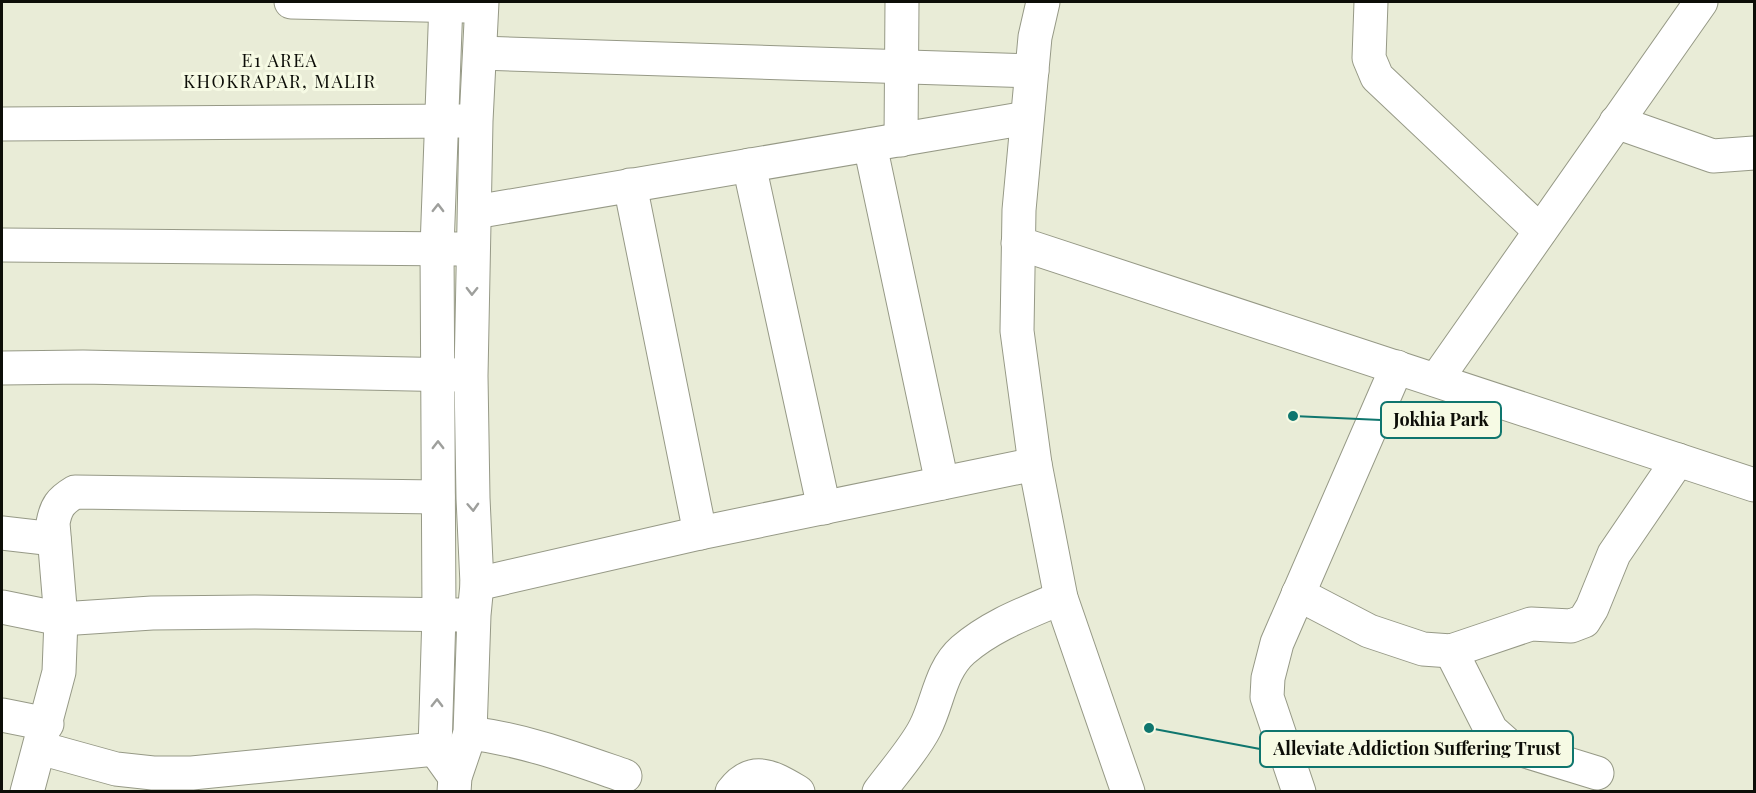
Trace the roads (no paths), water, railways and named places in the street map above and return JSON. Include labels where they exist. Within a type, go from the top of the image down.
[{"type":"street","points":[[291,2],[482,4],[476,121],[471,376],[475,599],[470,734],[454,784]]},
{"type":"street","points":[[902,2],[903,67],[886,142],[942,483]]},
{"type":"street","points":[[1043,2],[1035,37],[1018,210],[1017,331],[1035,464],[1061,598],[1128,792]]},
{"type":"street","points":[[1371,2],[1368,58],[1377,77],[1540,231]]},
{"type":"street","points":[[1436,380],[1701,2]]},
{"type":"street","points":[[446,3],[437,248],[439,614],[435,749],[454,784]]},
{"type":"street","points":[[480,53],[1032,71]]},
{"type":"street","points":[[475,212],[1027,118]]},
{"type":"street","points":[[2,124],[476,121]]},
{"type":"street","points":[[1616,122],[1713,156],[1755,153]]},
{"type":"street","points":[[749,165],[824,508]]},
{"type":"street","points":[[630,185],[700,533]]},
{"type":"street","points":[[1018,243],[1755,485]]},
{"type":"street","points":[[2,245],[473,249]]},
{"type":"street","points":[[2,368],[83,367],[471,376]]},
{"type":"street","points":[[1299,792],[1267,698],[1268,678],[1277,643],[1397,368]]},
{"type":"street","points":[[1298,594],[1369,631],[1423,649],[1451,651],[1531,624],[1571,627],[1584,621],[1592,608],[1614,554],[1678,460]]},
{"type":"street","points":[[2,607],[61,619],[152,613],[439,614],[475,599],[700,533],[1035,464]]},
{"type":"street","points":[[27,792],[60,672],[61,619],[53,523],[56,508],[64,499],[75,492],[438,497]]},
{"type":"street","points":[[2,533],[54,539]]},
{"type":"street","points":[[879,792],[925,729],[942,681],[951,664],[962,651],[1002,622],[1061,598]]},
{"type":"street","points":[[1451,651],[1491,730],[1500,740],[1509,746],[1597,773]]},
{"type":"street","points":[[2,715],[116,769],[153,773],[192,773],[435,749]]},
{"type":"street","points":[[470,734],[502,738],[541,747],[626,776]]},
{"type":"street","points":[[732,792],[746,779],[770,775],[798,792]]},
{"type":"place","name":"Jokhia Park","points":[[1293,416]]},
{"type":"place","name":"Alleviate Addiction Suffering Trust","points":[[1149,728]]},
{"type":"district","name":"E1 AREA KHOKRAPAR, MALIR","points":[[280,70]]}]
